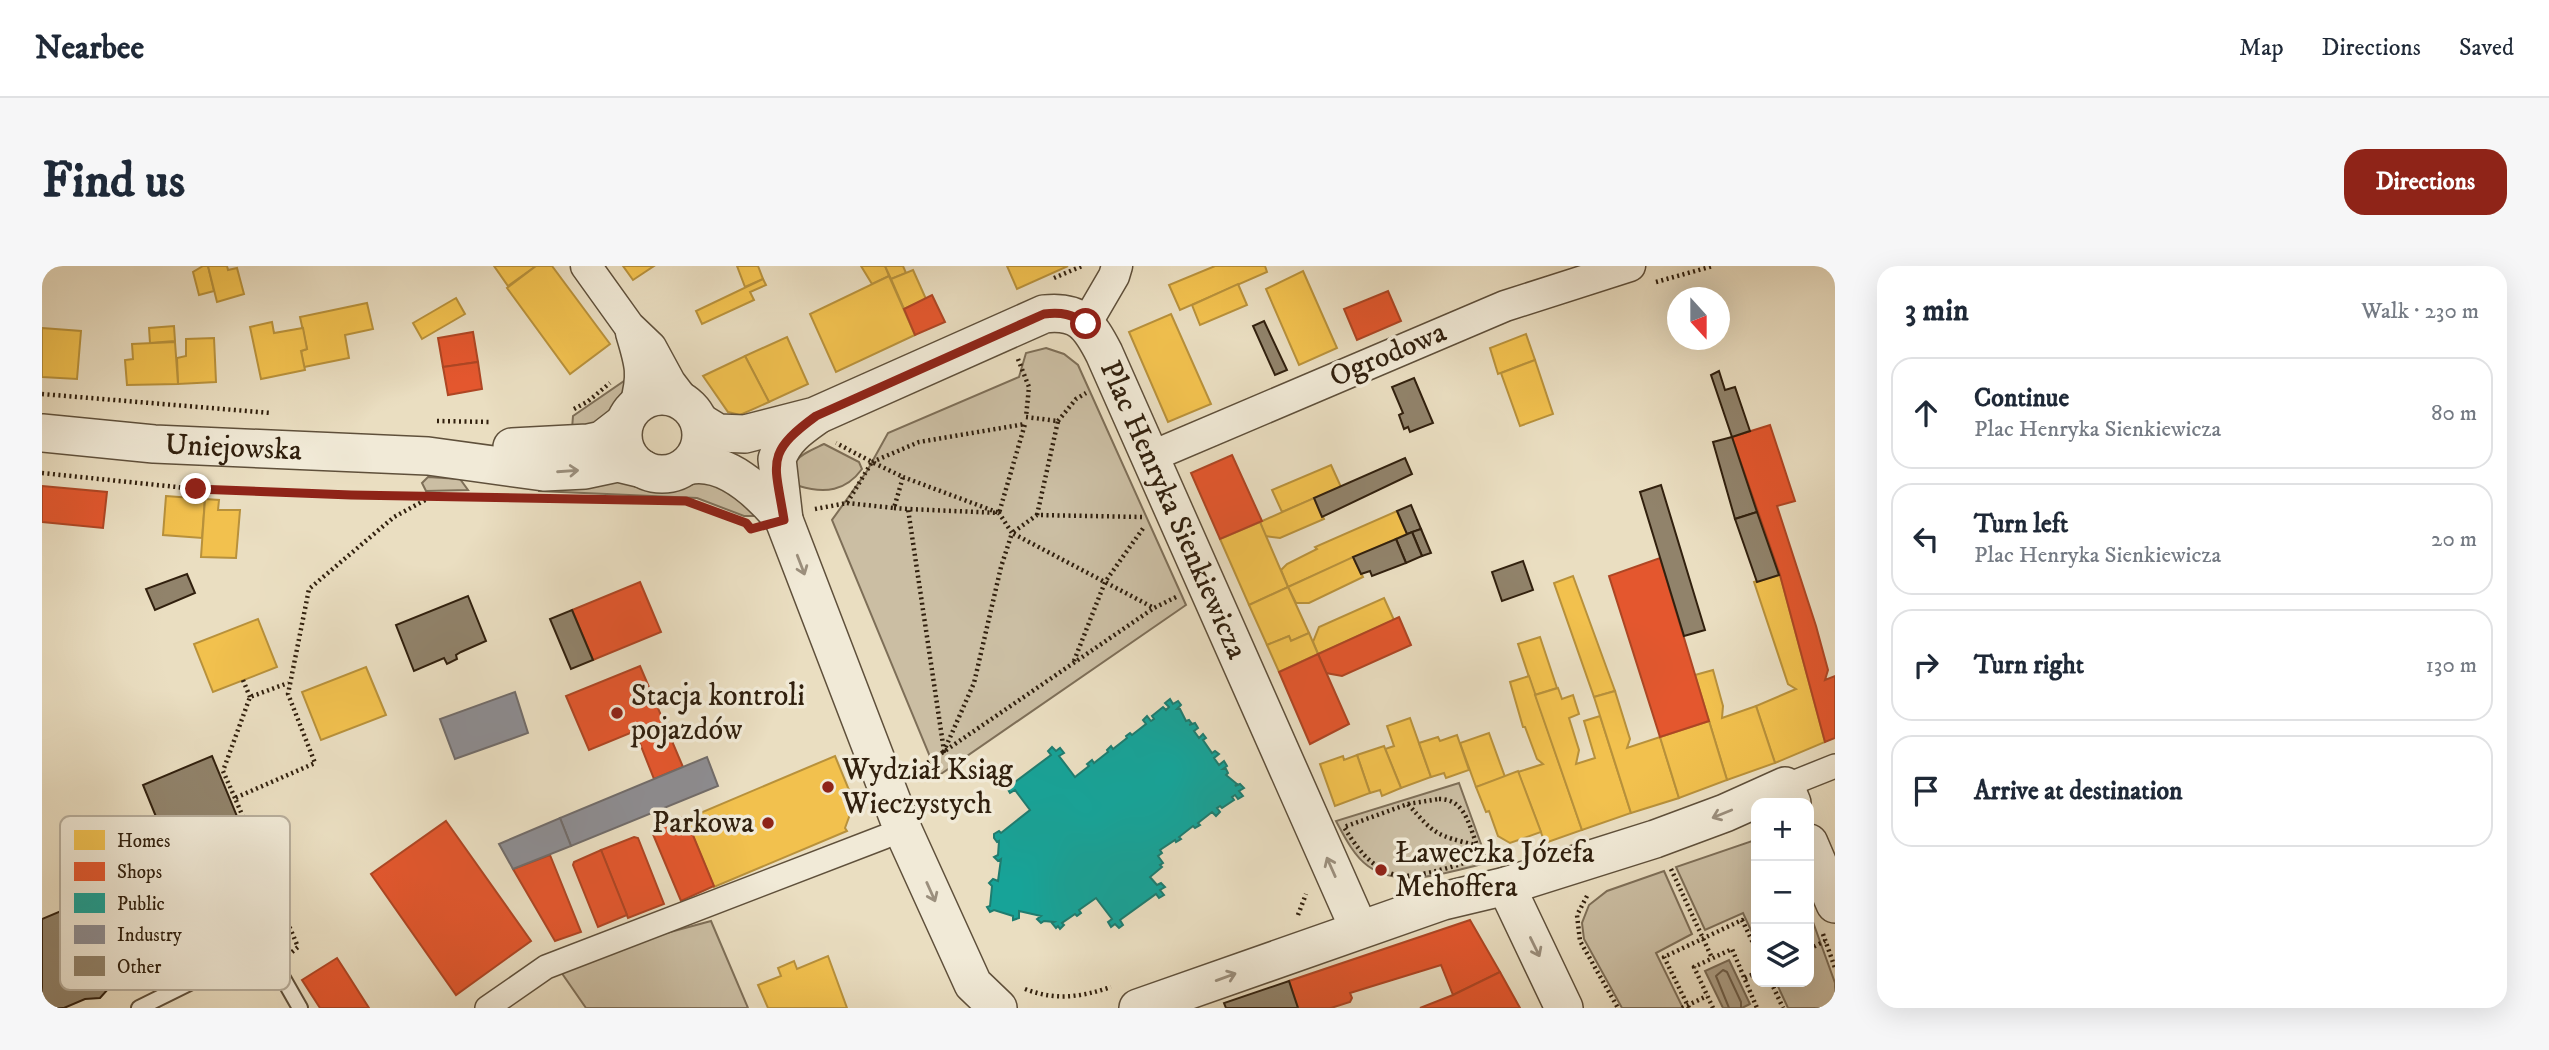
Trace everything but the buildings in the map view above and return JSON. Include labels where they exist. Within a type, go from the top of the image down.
[{"type":"street","points":[[586,266],[629,326],[651,348],[670,382],[693,412],[702,433],[700,446],[687,466],[645,485],[625,450],[622,437],[624,403],[642,383],[629,326]]},
{"type":"street","points":[[1086,324],[1117,266]]},
{"type":"street","name":"Ogrodowa","points":[[1150,457],[1505,306],[1639,275]]},
{"type":"street","name":"Plac Henryka Sienkiewicza","points":[[1009,998],[973,984],[903,830],[784,520],[776,459],[791,434],[826,429],[1044,314],[1058,312],[1073,315],[1086,324],[1104,353],[1359,929]]},
{"type":"street","points":[[624,403],[661,395],[674,397],[693,412]]},
{"type":"street","name":"Uniejowska","points":[[42,433],[154,444],[432,438],[506,447],[588,443],[602,440],[624,403]]},
{"type":"street","name":"Plac Henryka Sienkiewicza","points":[[693,412],[718,433],[826,429]]},
{"type":"street","name":"Uniejowska","points":[[432,438],[544,471],[585,470],[618,463],[645,485]]},
{"type":"street","name":"Plac Henryka Sienkiewicza","points":[[687,466],[705,464],[734,475],[766,499],[784,520]]},
{"type":"street","points":[[1129,996],[1359,929],[1443,901],[1506,886],[1655,839],[1725,813],[1788,795],[1835,766]]},
{"type":"street","points":[[487,1008],[546,967],[884,837]]},
{"type":"street","points":[[1814,855],[1835,904]]},
{"type":"street","points":[[1506,886],[1564,1008]]},
{"type":"lane","points":[[139,1008],[175,990]]},
{"type":"lane","points":[[290,990],[300,1008]]},
{"type":"path","points":[[1049,280],[1082,266]]},
{"type":"path","points":[[1639,275],[1713,266]]},
{"type":"path","points":[[999,513],[1026,417],[1029,387],[1015,354]]},
{"type":"path","points":[[1037,515],[1058,421],[1076,399],[1092,389]]},
{"type":"path","points":[[42,394],[273,413]]},
{"type":"path","points":[[568,412],[587,402],[624,403]]},
{"type":"path","points":[[1026,417],[1058,421]]},
{"type":"path","points":[[432,438],[503,423]]},
{"type":"path","points":[[847,503],[872,462],[919,442],[1025,424]]},
{"type":"path","points":[[826,429],[872,462],[903,477],[999,513],[1012,533],[1154,608]]},
{"type":"path","points":[[42,473],[196,489],[467,498]]},
{"type":"path","points":[[894,508],[903,477]]},
{"type":"path","points":[[645,485],[734,519]]},
{"type":"path","points":[[234,798],[315,763],[288,694],[288,683],[309,589],[394,517],[430,497]]},
{"type":"path","points":[[784,520],[803,512],[847,503],[999,513]]},
{"type":"path","points":[[908,509],[944,751]]},
{"type":"path","points":[[944,751],[974,683],[1001,567],[1012,533],[1037,515],[1151,517],[1105,582],[1073,661]]},
{"type":"path","points":[[944,751],[1073,661],[1154,608],[1185,593]]},
{"type":"path","points":[[242,816],[223,771],[250,697],[243,680]]},
{"type":"path","points":[[250,697],[288,683]]},
{"type":"path","points":[[1435,870],[1397,876],[1376,866],[1353,842],[1342,825],[1408,804],[1439,799],[1458,804],[1483,857],[1453,866]]},
{"type":"path","points":[[1408,804],[1430,830],[1439,836],[1476,846]]},
{"type":"path","points":[[1668,862],[1712,958]]},
{"type":"path","points":[[1289,922],[1298,916],[1308,884]]},
{"type":"path","points":[[1588,894],[1577,915],[1580,941],[1618,1008]]},
{"type":"path","points":[[1707,996],[1686,1007],[1664,957],[1742,920],[1751,939]]},
{"type":"path","points":[[290,928],[298,947],[290,954]]},
{"type":"path","points":[[1814,946],[1825,941]]},
{"type":"path","points":[[1713,1008],[1694,967],[1732,949],[1757,1008]]},
{"type":"path","points":[[1745,978],[1751,975]]},
{"type":"path","points":[[1773,987],[1783,1008]]},
{"type":"path","points":[[1009,998],[1045,995],[1129,996]]},
{"type":"shaded area","points":[[1046,348],[1064,354],[1078,365],[1186,605],[938,776],[832,520],[867,471],[888,433],[1019,377],[1026,353]]},
{"type":"shaded area","points":[[627,379],[629,390],[606,421],[572,429],[573,416]]},
{"type":"shaded area","points":[[824,444],[859,462],[862,469],[849,482],[834,489],[818,490],[799,486],[793,470],[794,464],[803,455]]},
{"type":"shaded area","points":[[616,475],[647,483],[671,485],[690,477],[710,477],[762,516],[744,516],[697,498],[539,491],[539,482]]},
{"type":"shaded area","points":[[428,477],[460,479],[468,490],[426,491],[422,483]]},
{"type":"shaded area","points":[[1459,783],[1485,855],[1491,862],[1428,876],[1396,877],[1381,873],[1358,857],[1336,821]]},
{"type":"shaded area","points":[[1751,841],[1751,930],[1743,913],[1705,930],[1676,867]]},
{"type":"shaded area","points":[[1664,871],[1692,934],[1656,953],[1683,1008],[1622,1008],[1584,939],[1582,923],[1589,905],[1607,891]]},
{"type":"shaded area","points":[[711,921],[748,1008],[586,1008],[561,972],[585,955]]},
{"type":"shaded area","points":[[1814,925],[1835,983],[1835,1008],[1788,1008],[1778,987],[1814,987]]},
{"type":"water","points":[[1729,960],[1750,1004],[1742,1008],[1723,1008],[1705,971]]},
{"type":"place","name":"Stacja kontroli pojazdów","points":[[617,713]]},
{"type":"place","name":"Wydział Ksiąg Wieczystych","points":[[828,787]]},
{"type":"place","name":"Parkowa","points":[[768,823]]},
{"type":"place","name":"Ławeczka Józefa Mehoffera","points":[[1381,870]]},
{"type":"route","points":[[196,489],[351,495],[686,501],[746,523],[751,529],[763,528],[784,520],[776,466],[780,449],[791,434],[816,416],[1044,314],[1058,312],[1073,315],[1086,324]]}]
